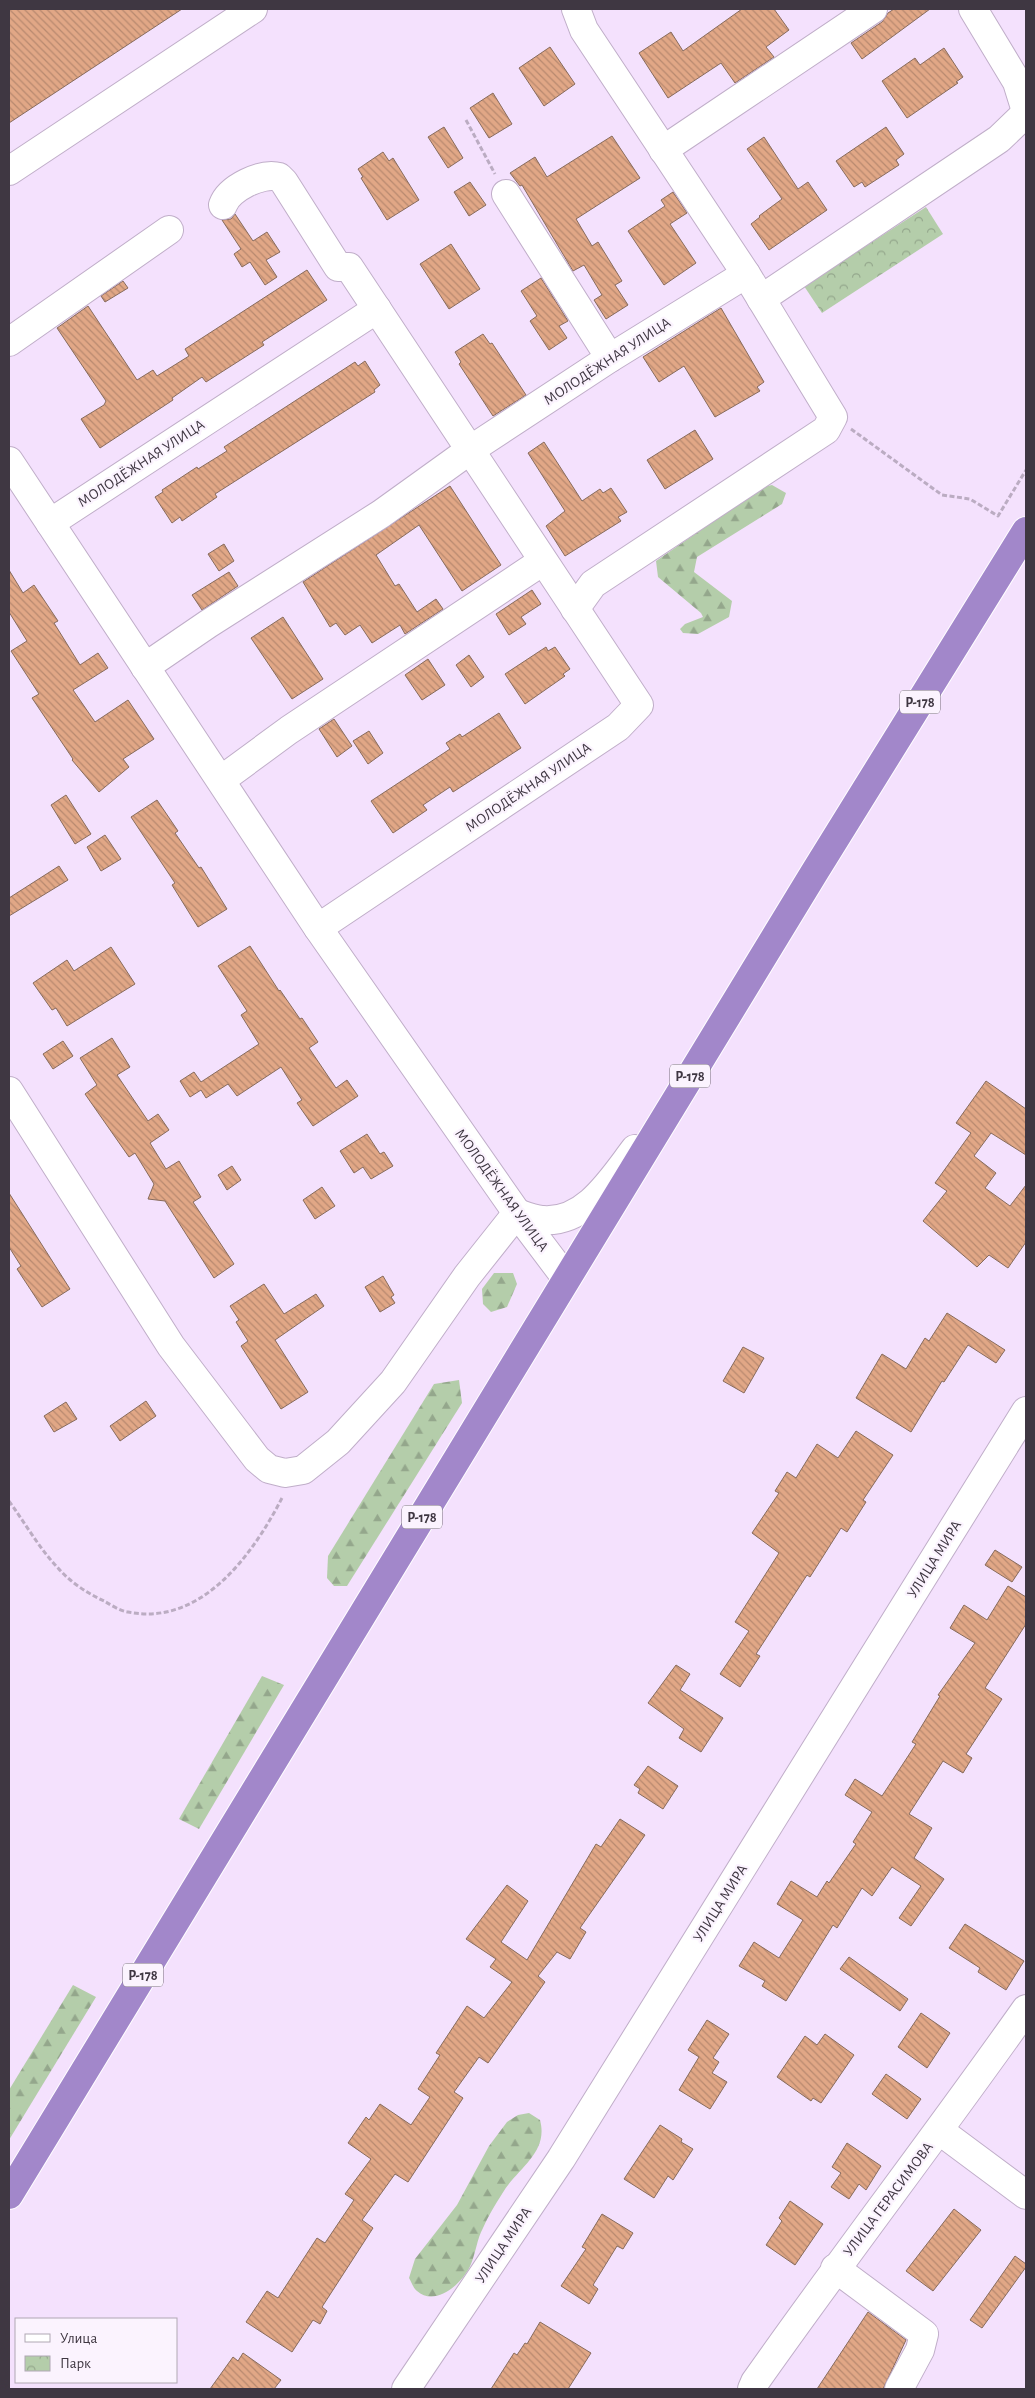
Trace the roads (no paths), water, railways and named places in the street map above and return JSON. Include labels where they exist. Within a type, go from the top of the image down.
[{"type":"highway","name":"Р-178","points":[[9,2195],[566,1278],[1026,532]]},
{"type":"street","points":[[9,171],[253,9]]},
{"type":"street","points":[[663,150],[873,9]]},
{"type":"street","points":[[761,299],[999,139],[1026,112],[1017,82],[973,9]]},
{"type":"street","points":[[575,609],[593,584],[826,430],[833,417],[746,274],[663,150],[580,20]]},
{"type":"street","name":"МОЛОДЁЖНАЯ УЛИЦА","points":[[223,205],[229,195],[249,182],[265,176],[279,177],[338,267],[349,267],[639,705],[618,727],[318,928]]},
{"type":"street","points":[[506,194],[610,358]]},
{"type":"street","points":[[9,342],[169,230]]},
{"type":"street","name":"МОЛОДЁЖНАЯ УЛИЦА","points":[[145,667],[381,514],[470,450],[610,358],[746,274]]},
{"type":"street","name":"МОЛОДЁЖНАЯ УЛИЦА","points":[[376,309],[50,523],[318,928],[517,1213],[566,1278]]},
{"type":"street","points":[[9,461],[50,523]]},
{"type":"street","points":[[221,780],[289,730],[543,561]]},
{"type":"street","points":[[9,1091],[171,1346],[257,1459],[269,1469],[285,1473],[303,1470],[338,1442],[393,1382],[467,1276],[517,1213],[542,1220],[561,1219],[579,1212],[599,1195],[685,1084]]},
{"type":"street","name":"УЛИЦА МИРА","points":[[406,2389],[561,2159],[1026,1411]]},
{"type":"street","name":"УЛИЦА ГЕРАСИМОВА","points":[[752,2389],[754,2382],[835,2268],[940,2131],[1026,2009]]},
{"type":"street","points":[[940,2131],[1026,2195]]},
{"type":"street","points":[[835,2268],[924,2334],[920,2350],[899,2389]]}]
